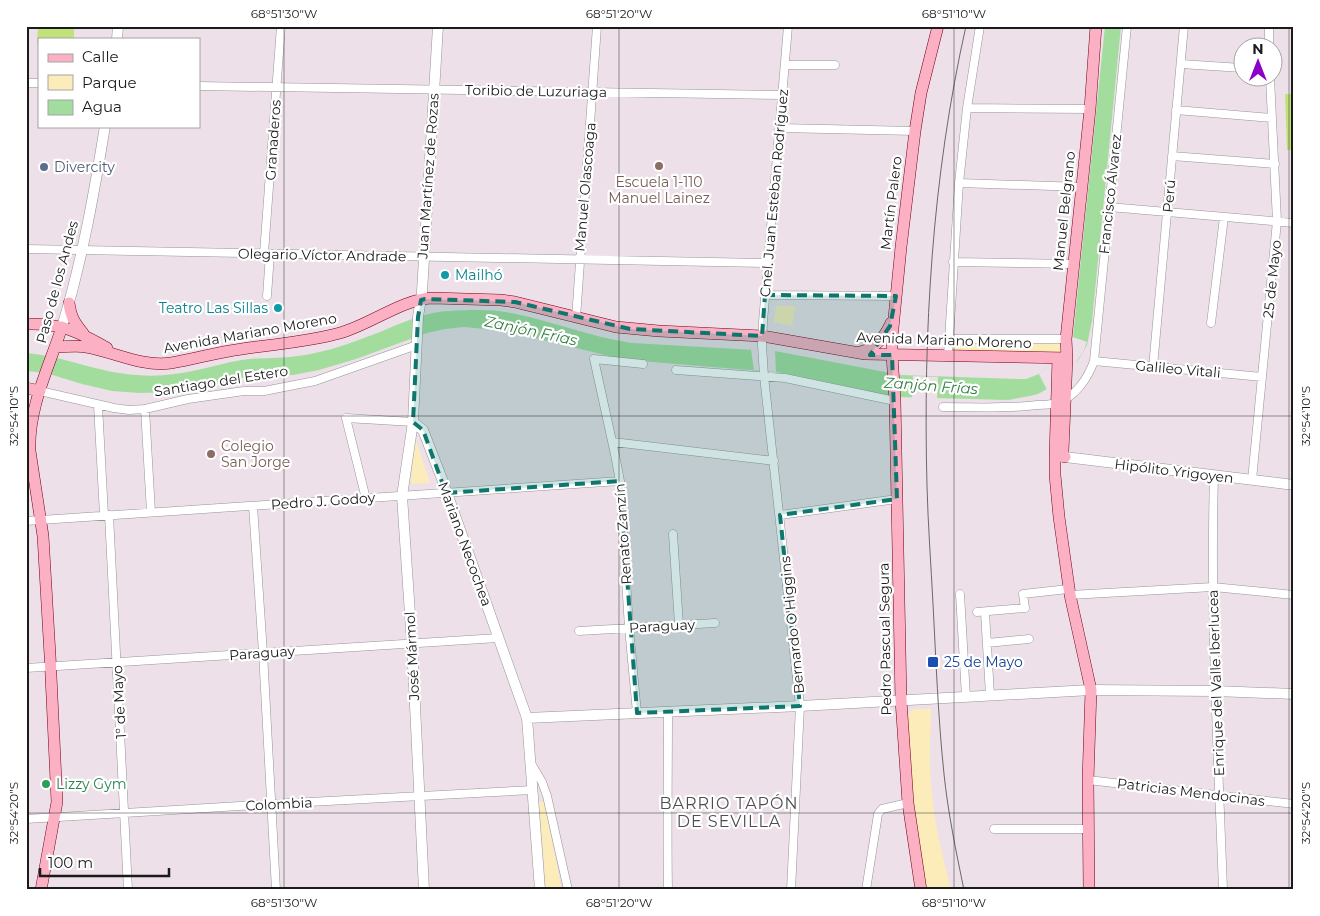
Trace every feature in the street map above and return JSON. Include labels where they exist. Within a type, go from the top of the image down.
[{"type":"main road","name":"Martín Palero","points":[[894,390],[892,356],[894,315],[915,131],[921,93],[938,26]]},
{"type":"main road","name":"Manuel Belgrano","points":[[1061,401],[1063,358],[1090,108],[1096,26]]},
{"type":"main road","name":"Avenida Mariano Moreno","points":[[54,352],[77,346],[117,354],[145,363],[166,364],[239,350],[316,340],[361,326],[409,303],[432,298],[500,300],[529,305],[603,325],[630,329],[762,336],[855,353],[892,356],[1063,358]]},
{"type":"main road","points":[[69,303],[74,323],[84,335]]},
{"type":"main road","points":[[855,353],[867,350],[880,342],[890,326],[894,315]]},
{"type":"main road","name":"Avenida Mariano Moreno","points":[[26,324],[45,324],[62,327],[84,335],[117,354]]},
{"type":"main road","name":"Paso de los Andes","points":[[41,890],[57,802],[43,536],[29,438],[40,391],[62,327]]},
{"type":"main road","name":"Manuel Belgrano","points":[[1061,401],[1058,372],[1063,358]]},
{"type":"main road","name":"Santiago del Estero","points":[[26,388],[40,391]]},
{"type":"main road","name":"Pedro Pascual Segura","points":[[894,390],[901,700],[908,803],[920,890]]},
{"type":"main road","points":[[1061,401],[1059,456],[1055,475],[1059,517],[1069,592],[1090,690],[1088,780],[1089,890]]},
{"type":"street","name":"Granaderos","points":[[267,296],[267,253],[281,26]]},
{"type":"street","name":"Juan Martínez de Rozas","points":[[417,331],[421,300],[438,26]]},
{"type":"street","name":"Manuel Olascoaga","points":[[576,318],[593,92],[596,26]]},
{"type":"street","name":"Cnel. Juan Esteban Rodríguez","points":[[763,361],[762,336],[767,263],[788,26]]},
{"type":"street","points":[[948,356],[959,183],[967,108],[980,26]]},
{"type":"street","name":"Francisco Álvarez","points":[[1094,361],[1127,26]]},
{"type":"street","name":"Perú","points":[[1153,367],[1184,26]]},
{"type":"street","points":[[1181,64],[1232,67]]},
{"type":"street","points":[[785,65],[835,65]]},
{"type":"street","name":"Toribio de Luzuriaga","points":[[200,86],[782,95]]},
{"type":"street","name":"25 de Mayo","points":[[1252,480],[1277,222],[1270,88]]},
{"type":"street","points":[[967,108],[1090,108]]},
{"type":"street","points":[[1176,110],[1272,118]]},
{"type":"street","name":"Paso de los Andes","points":[[62,327],[83,250],[106,128]]},
{"type":"street","points":[[780,128],[915,131]]},
{"type":"street","points":[[1172,156],[1274,164]]},
{"type":"street","points":[[959,183],[1082,187]]},
{"type":"street","points":[[1109,207],[1294,223]]},
{"type":"street","points":[[1211,323],[1224,217]]},
{"type":"street","name":"Olegario Víctor Andrade","points":[[26,249],[767,263]]},
{"type":"street","points":[[953,262],[1074,264]]},
{"type":"street","points":[[765,294],[896,296]]},
{"type":"street","points":[[366,498],[346,418],[412,422],[417,331]]},
{"type":"street","name":"Santiago del Estero","points":[[40,391],[98,405],[129,410],[145,409],[188,399],[244,391],[264,391],[315,381],[417,331]]},
{"type":"street","points":[[949,339],[1066,339]]},
{"type":"street","name":"Renato Zanzín","points":[[637,712],[629,628],[620,481],[594,359],[643,364]]},
{"type":"street","name":"Bernardo O'Higgins","points":[[763,361],[800,706],[791,890]]},
{"type":"street","points":[[943,407],[1026,407],[1061,401],[1084,382],[1090,373],[1094,361]]},
{"type":"street","name":"Galileo Vitali","points":[[1094,361],[1262,377]]},
{"type":"street","points":[[676,370],[764,373],[784,378],[894,390]]},
{"type":"street","name":"1° de Mayo","points":[[98,405],[117,662],[128,890]]},
{"type":"street","points":[[145,409],[151,512]]},
{"type":"street","name":"Mariano Necochea","points":[[412,422],[422,430],[527,718],[540,890]]},
{"type":"street","name":"José Mármol","points":[[412,422],[402,496],[412,644],[424,890]]},
{"type":"street","points":[[613,442],[774,461]]},
{"type":"street","name":"Hipólito Yrigoyen","points":[[1059,456],[1294,485]]},
{"type":"street","name":"Enrique del Valle Iberlucea","points":[[1214,476],[1213,587],[1222,890]]},
{"type":"street","name":"Pedro J. Godoy","points":[[26,521],[620,481]]},
{"type":"street","points":[[780,515],[897,499]]},
{"type":"street","points":[[253,506],[276,890]]},
{"type":"street","points":[[673,534],[679,625]]},
{"type":"street","points":[[990,695],[987,643],[981,612],[1025,608],[1023,594],[1213,587],[1294,595]]},
{"type":"street","points":[[960,594],[966,697]]},
{"type":"street","name":"Paraguay","points":[[579,631],[715,623]]},
{"type":"street","name":"Paraguay","points":[[26,668],[498,638]]},
{"type":"street","points":[[987,643],[1029,639]]},
{"type":"street","points":[[527,718],[800,706],[1090,690],[1294,694]]},
{"type":"street","points":[[668,711],[668,890]]},
{"type":"street","name":"Mariano Necochea","points":[[531,763],[542,782],[547,796],[568,890]]},
{"type":"street","name":"Patricias Mendocinas","points":[[1088,780],[1294,804]]},
{"type":"street","name":"Colombia","points":[[26,819],[533,790]]},
{"type":"street","points":[[866,890],[878,814],[882,809],[908,803]]},
{"type":"street","points":[[994,829],[1088,829]]},
{"type":"highlighted area","points":[[765,295],[896,296],[890,326],[870,355],[892,355],[897,499],[780,515],[800,706],[637,713],[620,481],[446,493],[423,430],[413,422],[418,317],[421,300],[425,299],[515,302],[630,329],[762,336]]},
{"type":"green space","points":[[776,306],[795,306],[792,326],[774,322]]},
{"type":"green space","points":[[949,339],[1066,339],[1067,358],[948,355]]},
{"type":"green space","points":[[415,438],[430,483],[411,484]]},
{"type":"green space","points":[[914,709],[931,709],[930,760],[932,798],[940,845],[951,890],[926,890],[911,788],[906,719]]},
{"type":"green space","points":[[539,802],[544,802],[562,890],[546,890]]},
{"type":"shaded area","points":[[38,26],[74,26],[74,38],[38,38],[37,44]]},
{"type":"shaded area","points":[[1285,94],[1294,94],[1294,150],[1287,150]]},
{"type":"water","name":"Zanjón Frías","points":[[1105,26],[1121,26],[1092,321],[1087,345],[1079,359],[1054,385],[1038,394],[1008,400],[896,397],[784,373],[613,357],[507,331],[464,327],[427,333],[356,359],[319,370],[293,375],[246,377],[210,386],[173,392],[140,393],[112,391],[46,373],[26,371],[26,353],[54,357],[123,374],[152,376],[175,374],[242,360],[291,357],[315,353],[348,344],[428,314],[481,310],[511,313],[632,343],[775,351],[901,375],[1026,379],[1039,374],[1054,361],[1073,337]]},
{"type":"pier","points":[[1073,337],[1087,342],[1083,352],[1069,372],[1047,390],[1039,374],[1054,361]]},
{"type":"pier","points":[[751,349],[775,351],[776,372],[754,370]]},
{"type":"pier","points":[[913,376],[938,377],[937,399],[912,398]]},
{"type":"tram line","points":[[964,890],[952,832],[940,731],[928,515],[926,428],[932,255],[945,140],[966,26]]},
{"type":"place","name":"Escuela 1-110 Manuel Lainez","points":[[659,166]]},
{"type":"place","name":"Divercity","points":[[44,167]]},
{"type":"place","name":"Mailhó","points":[[445,275]]},
{"type":"place","name":"Teatro Las Sillas","points":[[278,308]]},
{"type":"place","name":"Colegio San Jorge","points":[[211,454]]},
{"type":"place","name":"25 de Mayo","points":[[933,662]]},
{"type":"place","name":"Lizzy Gym","points":[[46,784]]},
{"type":"district","name":"BARRIO TAPÓN DE SEVILLA","points":[[729,812]]}]
